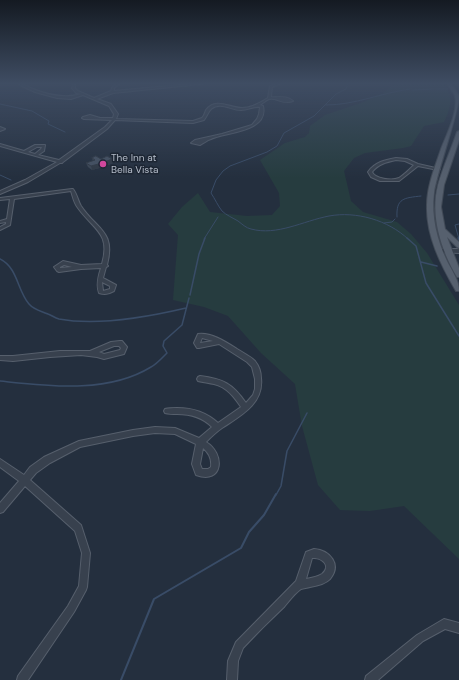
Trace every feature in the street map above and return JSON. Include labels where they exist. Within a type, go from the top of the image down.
[{"type":"main road","points":[[455,115],[431,192],[430,203],[432,227],[439,251],[459,290]]},
{"type":"main road","points":[[459,132],[441,186],[439,207],[442,230],[448,251],[459,275]]},
{"type":"main road","points":[[442,230],[459,246]]},
{"type":"street","points":[[0,193],[38,176],[61,162],[105,129],[115,119],[116,115]]},
{"type":"street","points":[[100,119],[157,120],[163,116],[167,118],[167,120],[186,122],[199,121],[206,115]]},
{"type":"street","points":[[208,139],[253,126],[260,115]]},
{"type":"street","points":[[0,146],[61,162]]},
{"type":"street","points":[[24,152],[36,146],[44,146],[43,150],[35,155]]},
{"type":"street","points":[[417,165],[400,180],[381,180],[372,176],[370,172],[373,167],[385,161],[396,159],[406,160],[417,165],[438,169]]},
{"type":"street","points":[[0,199],[61,190],[72,190],[75,202],[104,236],[107,244],[105,266],[101,279]]},
{"type":"street","points":[[0,229],[6,227],[9,220],[12,198]]},
{"type":"street","points":[[0,222],[9,220]]},
{"type":"street","points":[[439,251],[459,251]]},
{"type":"street","points":[[81,267],[105,266]]},
{"type":"street","points":[[0,509],[24,480],[47,460],[79,444],[148,431],[175,431],[200,442],[245,408],[256,396],[258,385],[257,371],[252,363],[219,342]]},
{"type":"street","points":[[0,358],[13,360],[53,354],[91,353]]},
{"type":"street","points":[[200,379],[225,384],[236,394],[245,408]]},
{"type":"street","points":[[167,411],[193,412],[209,418],[217,428]]},
{"type":"street","points":[[0,463],[24,480],[78,528],[86,553],[83,587],[67,615],[22,680]]},
{"type":"street","points":[[232,680],[233,661],[239,645],[300,584]]},
{"type":"street","points":[[370,680],[420,638],[444,624],[459,628]]},
{"type":"green space","points":[[325,115],[447,115],[444,122],[424,126],[411,146],[365,153],[354,158],[344,171],[351,201],[363,212],[397,222],[411,234],[427,253],[459,305],[459,559],[404,506],[370,511],[340,510],[318,485],[302,426],[295,384],[261,353],[228,316],[204,307],[173,300],[178,235],[168,224],[182,207],[198,193],[210,212],[247,216],[272,215],[280,206],[279,193],[260,160],[285,143],[305,137],[309,133],[310,126]]},
{"type":"building","points":[[96,156],[101,159],[107,156],[112,159],[91,166],[86,163],[95,160],[92,158]]},
{"type":"waterway","points":[[38,115],[49,121],[48,124],[65,132]]},
{"type":"waterway","points":[[315,115],[284,133],[277,146],[267,152],[230,166],[223,171],[216,180],[211,193],[222,211],[246,227],[261,231],[270,231],[290,227],[329,216],[361,216],[381,222],[400,232],[408,239]]},
{"type":"waterway","points":[[0,175],[11,180]]},
{"type":"waterway","points":[[448,195],[459,194]]},
{"type":"waterway","points":[[397,217],[398,206],[402,200],[410,197],[421,196]]},
{"type":"waterway","points":[[204,239],[218,217]]},
{"type":"waterway","points":[[384,223],[392,222],[395,219]]},
{"type":"waterway","points":[[459,224],[455,225],[459,239]]},
{"type":"waterway","points":[[190,295],[199,254],[205,238]]},
{"type":"waterway","points":[[407,238],[416,246],[426,283],[459,336]]},
{"type":"waterway","points":[[0,259],[6,263],[14,274],[29,304],[33,308],[59,319],[90,322],[122,320],[186,308]]},
{"type":"waterway","points":[[421,262],[437,266]]},
{"type":"waterway","points":[[0,381],[38,385],[77,386],[97,385],[134,376],[153,366],[167,353],[163,346],[164,341],[182,325],[189,298]]},
{"type":"waterway","points":[[276,495],[281,486],[287,451],[307,413]]},
{"type":"waterway","points":[[121,680],[154,599],[241,548],[249,532],[264,515],[276,494]]},
{"type":"place","name":"The Inn at Bella Vista","points":[[103,164]]}]
